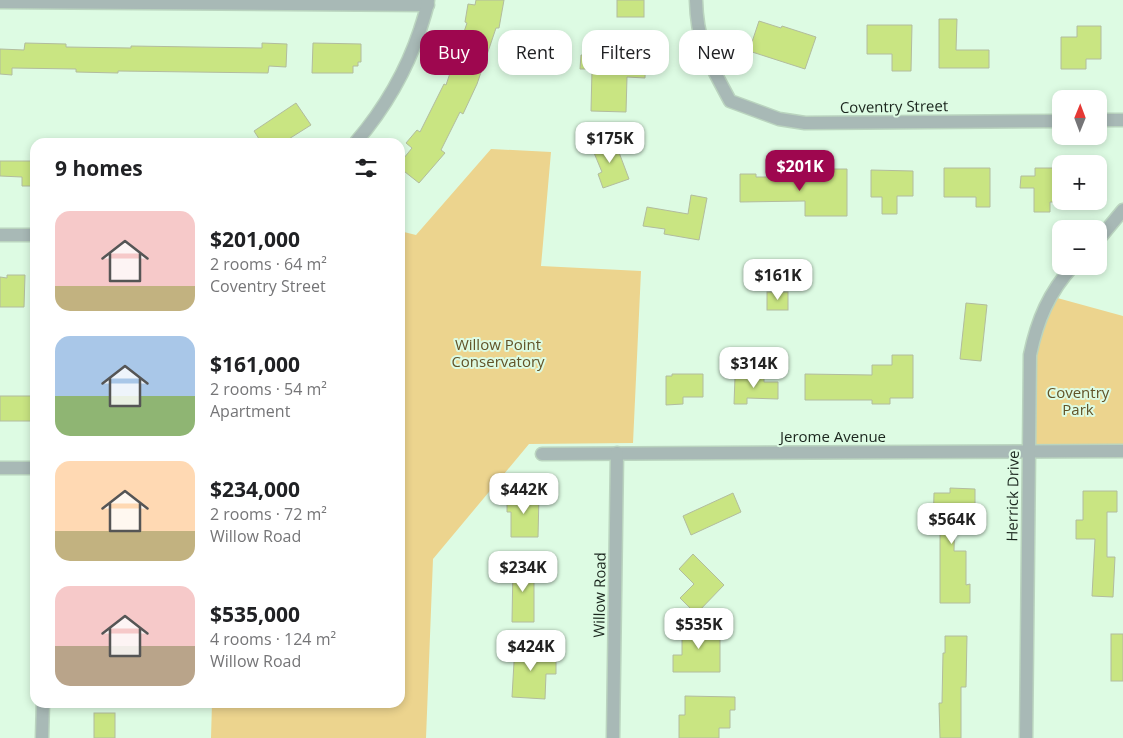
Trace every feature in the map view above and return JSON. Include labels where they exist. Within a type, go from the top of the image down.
[{"type":"street","name":"Coventry Street","points":[[696,0],[696,20],[702,47],[730,100],[779,119],[805,123],[1052,121]]},
{"type":"street","points":[[0,2],[428,2],[411,55],[398,84],[381,111],[359,138]]},
{"type":"street","points":[[1108,120],[1123,120]]},
{"type":"street","points":[[1107,229],[1123,210]]},
{"type":"street","points":[[0,235],[30,235]]},
{"type":"street","name":"Herrick Drive","points":[[1026,738],[1030,367],[1034,338],[1046,303],[1066,275]]},
{"type":"street","name":"Jerome Avenue","points":[[542,454],[1123,451]]},
{"type":"street","name":"Willow Road","points":[[613,738],[617,453]]},
{"type":"street","points":[[0,468],[30,468]]},
{"type":"street","points":[[42,738],[43,708]]},
{"type":"green space","name":"Willow Point Conservatory","points":[[491,149],[551,152],[541,266],[641,271],[633,443],[529,444],[433,559],[426,738],[211,738],[212,708],[405,708],[405,232],[416,235]]},
{"type":"green space","name":"Coventry Park","points":[[1050,296],[1123,316],[1123,448],[1031,448],[1033,367]]},
{"type":"building","points":[[476,0],[504,0],[499,28],[496,28],[488,52],[488,30],[465,30],[468,4],[475,5]]},
{"type":"building","points":[[617,0],[644,0],[644,17],[617,17]]},
{"type":"building","points":[[939,19],[957,19],[956,50],[989,50],[989,68],[939,68]]},
{"type":"building","points":[[759,21],[816,37],[805,69],[753,52],[753,39]]},
{"type":"building","points":[[867,25],[912,25],[911,71],[892,71],[892,54],[867,54]]},
{"type":"building","points":[[1077,26],[1101,26],[1101,59],[1086,59],[1086,69],[1061,69],[1061,37],[1077,37]]},
{"type":"building","points":[[25,43],[66,44],[66,47],[131,48],[131,46],[262,48],[262,43],[287,44],[286,67],[269,66],[268,73],[118,71],[118,73],[76,72],[76,69],[12,68],[12,75],[0,74],[0,49],[24,50]]},
{"type":"building","points":[[313,43],[361,44],[361,62],[358,62],[358,66],[353,66],[353,73],[312,73]]},
{"type":"building","points":[[581,55],[582,69],[580,69]]},
{"type":"building","points":[[449,75],[480,75],[463,114],[460,112],[441,150],[445,153],[419,183],[405,172],[405,157],[412,148],[406,143],[417,130],[420,132],[444,84],[446,85]]},
{"type":"building","points":[[592,75],[645,75],[645,78],[627,77],[626,112],[591,111]]},
{"type":"building","points":[[296,103],[311,125],[290,138],[258,138],[254,131]]},
{"type":"building","points":[[614,139],[629,179],[603,188],[598,174],[602,172],[592,148]]},
{"type":"building","points":[[0,161],[30,161],[30,186],[22,186],[22,177],[0,176]]},
{"type":"building","points":[[944,168],[990,168],[990,207],[976,207],[976,197],[944,197]]},
{"type":"building","points":[[1035,168],[1052,168],[1052,202],[1050,202],[1050,212],[1034,212],[1034,188],[1020,188],[1021,176],[1035,176]]},
{"type":"building","points":[[828,169],[847,169],[847,216],[805,216],[805,201],[740,202],[740,174],[756,174],[756,177],[828,177]]},
{"type":"building","points":[[871,170],[913,171],[913,196],[897,196],[897,214],[882,214],[882,197],[871,197]]},
{"type":"building","points":[[691,195],[707,198],[699,240],[664,234],[665,229],[643,226],[647,207],[688,214]]},
{"type":"building","points":[[7,275],[25,275],[24,307],[0,307],[0,277],[7,278]]},
{"type":"building","points":[[767,292],[788,292],[788,310],[767,310]]},
{"type":"building","points":[[966,303],[987,305],[981,361],[960,359]]},
{"type":"building","points":[[892,355],[913,355],[913,398],[890,398],[890,404],[872,404],[872,400],[805,400],[805,374],[872,375],[872,365],[892,365]]},
{"type":"building","points":[[672,374],[703,374],[703,397],[683,397],[683,404],[666,405],[666,376],[672,376]]},
{"type":"building","points":[[735,377],[764,377],[764,382],[778,382],[778,399],[747,398],[747,404],[734,404]]},
{"type":"building","points":[[0,396],[30,396],[30,421],[0,421]]},
{"type":"building","points":[[950,488],[975,489],[975,509],[955,509],[954,551],[966,551],[966,585],[970,584],[970,603],[940,603],[940,532],[933,531],[934,493],[950,493]]},
{"type":"building","points":[[1083,491],[1117,491],[1117,512],[1107,512],[1107,557],[1115,557],[1113,597],[1092,596],[1095,539],[1076,539],[1076,520],[1083,520]]},
{"type":"building","points":[[733,493],[741,512],[691,535],[683,516]]},
{"type":"building","points":[[507,495],[539,496],[538,537],[511,537],[511,512],[507,512]]},
{"type":"building","points":[[693,554],[724,585],[696,614],[680,598],[694,584],[679,569]]},
{"type":"building","points":[[513,564],[534,564],[534,622],[512,622]]},
{"type":"building","points":[[682,626],[720,626],[720,672],[673,672],[673,655],[682,655]]},
{"type":"building","points":[[1111,634],[1123,634],[1123,681],[1111,681]]},
{"type":"building","points":[[945,636],[967,636],[966,687],[961,687],[961,738],[940,738],[939,703],[942,703]]},
{"type":"building","points":[[515,645],[543,646],[543,657],[556,657],[556,674],[546,674],[545,699],[512,697]]},
{"type":"building","points":[[685,696],[735,697],[735,710],[730,710],[730,728],[719,728],[719,738],[679,738],[679,715],[685,715]]},
{"type":"building","points":[[94,713],[115,713],[115,738],[94,738]]}]
